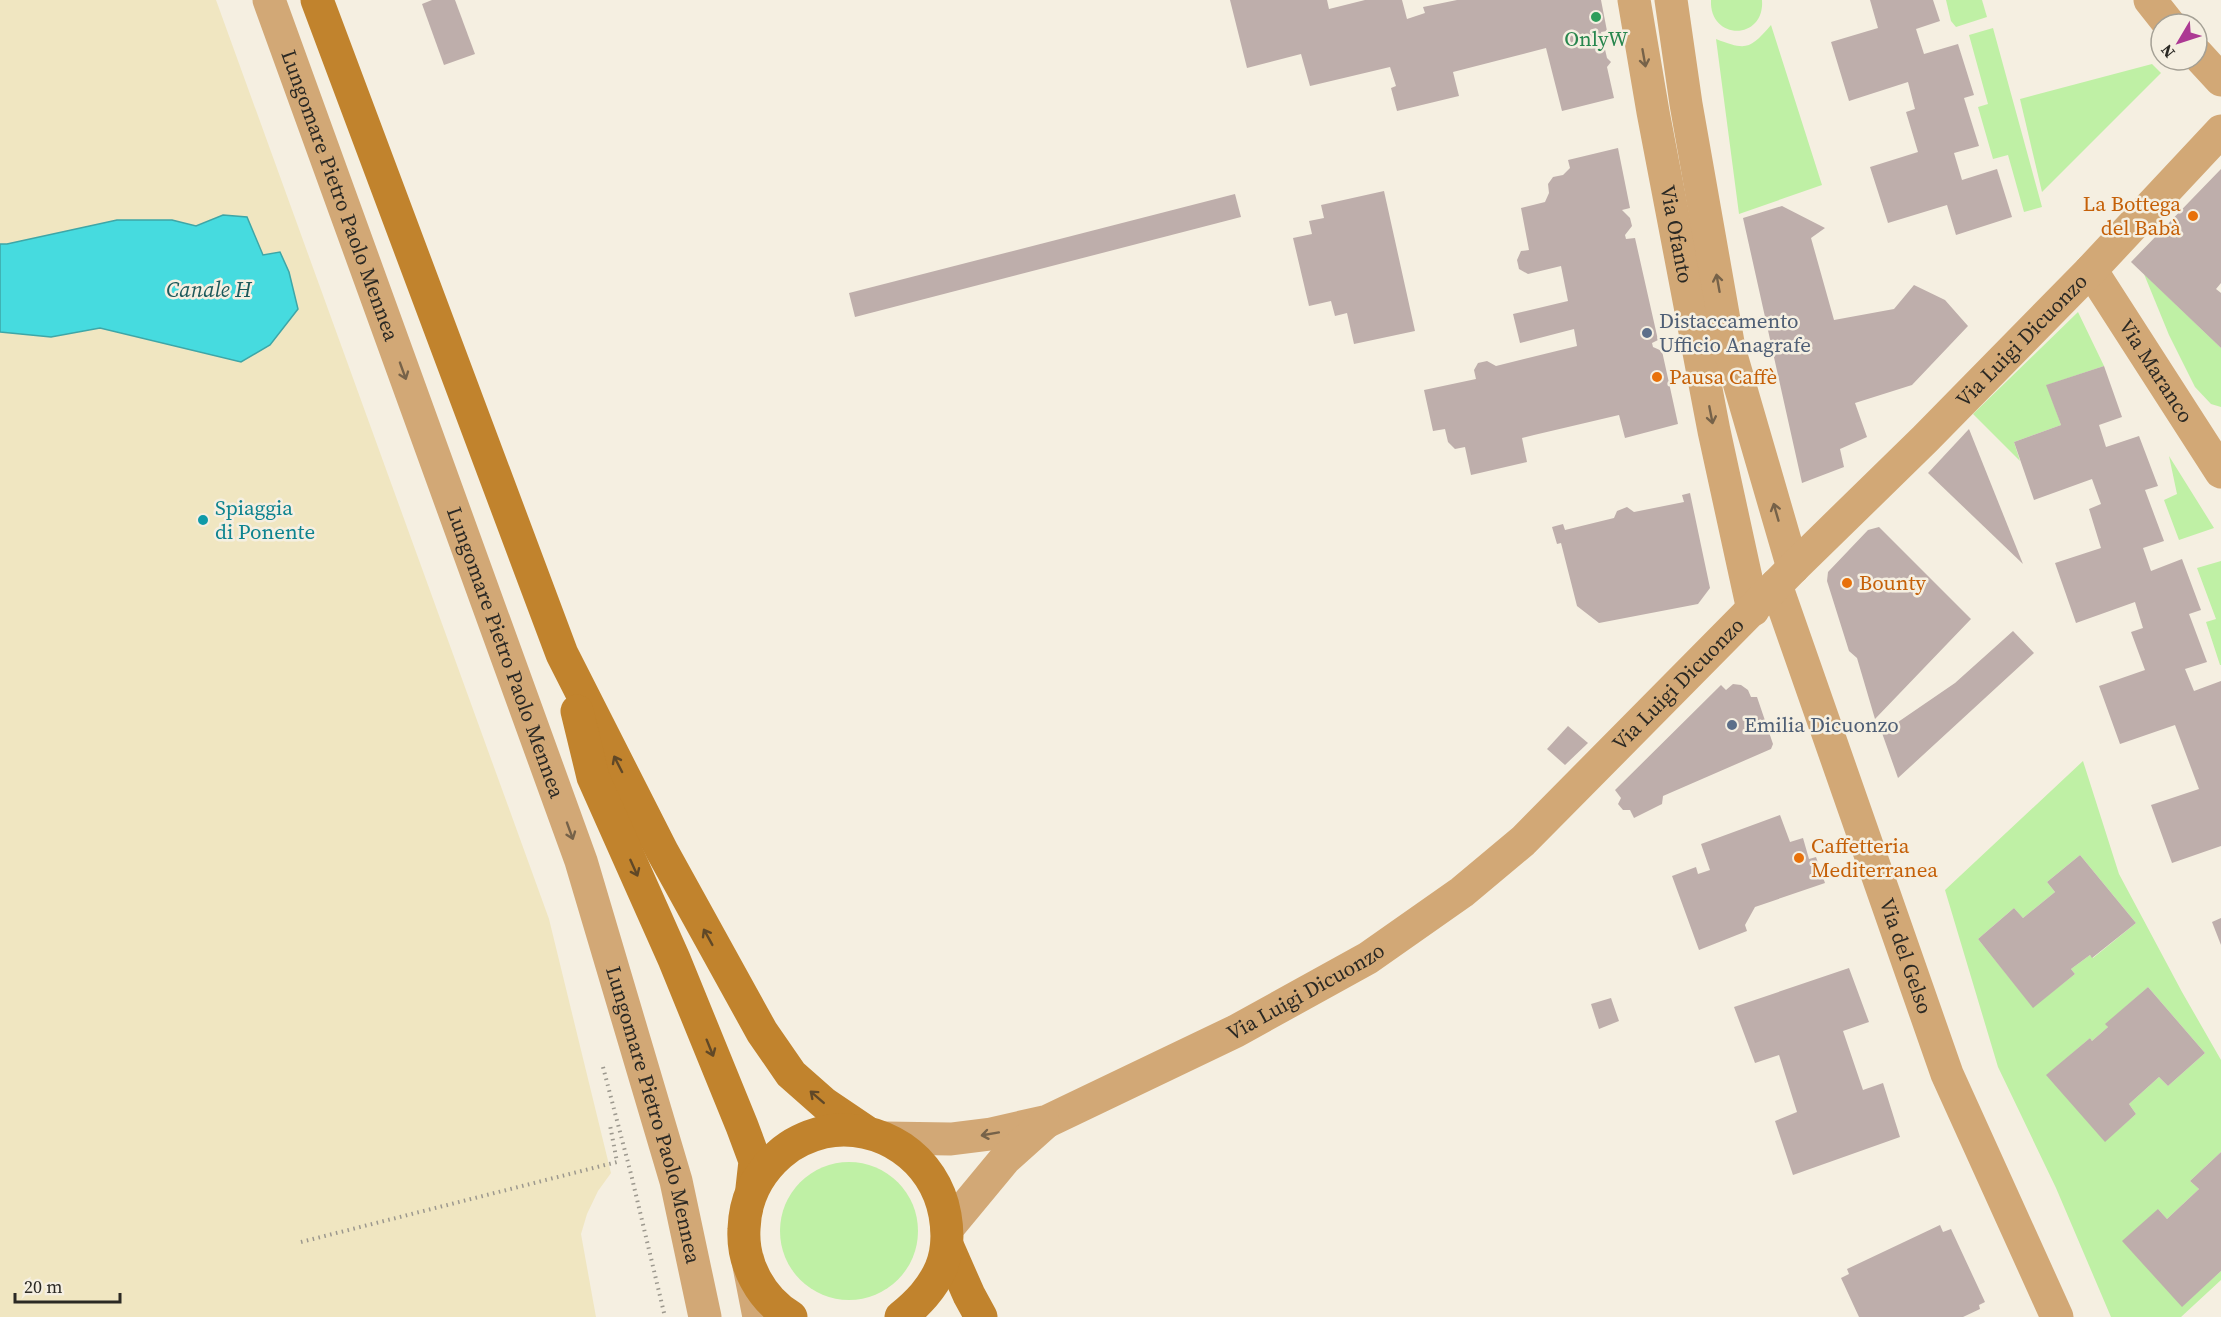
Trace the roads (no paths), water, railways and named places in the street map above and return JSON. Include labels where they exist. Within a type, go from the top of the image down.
[{"type":"main road","name":"Lungomare Pietro Paolo Mennea","points":[[317,0],[562,654],[662,851],[762,1032],[791,1074],[825,1104],[875,1135],[910,1153],[930,1175],[942,1200],[947,1237],[942,1267],[931,1287],[917,1304],[901,1317]]},
{"type":"main road","name":"Lungomare Pietro Paolo Mennea","points":[[562,654],[593,777],[674,959],[755,1161],[752,1188],[744,1213],[743,1239],[748,1264],[761,1290],[781,1311],[791,1317]]},
{"type":"main road","name":"Lungomare Pietro Paolo Mennea","points":[[752,1188],[767,1165],[787,1147],[811,1135],[837,1130],[875,1135]]},
{"type":"main road","points":[[947,1237],[969,1295],[981,1317]]},
{"type":"street","name":"Lungomare Pietro Paolo Mennea","points":[[269,0],[581,861],[676,1181],[705,1317]]},
{"type":"street","name":"Via Ofanto","points":[[1634,0],[1714,431],[1753,609]]},
{"type":"street","name":"Via Ofanto","points":[[1671,0],[1686,104],[1729,348],[1784,577]]},
{"type":"street","points":[[2150,0],[2160,12]]},
{"type":"street","points":[[2209,67],[2221,80]]},
{"type":"street","points":[[1653,112],[1686,104]]},
{"type":"street","name":"Via Luigi Dicuonzo","points":[[875,1135],[951,1139],[991,1134],[1047,1121],[1236,1031],[1358,964],[1462,892],[1523,841],[1784,577],[1925,439],[2091,270],[2221,131]]},
{"type":"street","name":"Via Maranco","points":[[2091,270],[2221,472]]},
{"type":"street","name":"Via del Gelso","points":[[1784,577],[1947,1074],[2056,1317]]},
{"type":"street","name":"Via Luigi Dicuonzo","points":[[947,1237],[1005,1159],[1047,1121]]},
{"type":"street","name":"Lungomare Pietro Paolo Mennea","points":[[748,1264],[759,1317]]},
{"type":"water","name":"Canale H","points":[[223,215],[247,217],[263,255],[280,252],[289,272],[298,309],[270,345],[241,362],[100,328],[51,337],[0,332],[0,244],[117,220],[172,220],[196,226]]},
{"type":"place","name":"OnlyW","points":[[1596,17]]},
{"type":"place","name":"La Bottega del Babà","points":[[2193,216]]},
{"type":"place","name":"Distaccamento Ufficio Anagrafe","points":[[1647,333]]},
{"type":"place","name":"Pausa Caffè","points":[[1657,377]]},
{"type":"place","name":"Spiaggia di Ponente","points":[[203,520]]},
{"type":"place","name":"Bounty","points":[[1847,583]]},
{"type":"place","name":"Emilia Dicuonzo","points":[[1732,725]]},
{"type":"place","name":"Caffetteria Mediterranea","points":[[1799,858]]}]
